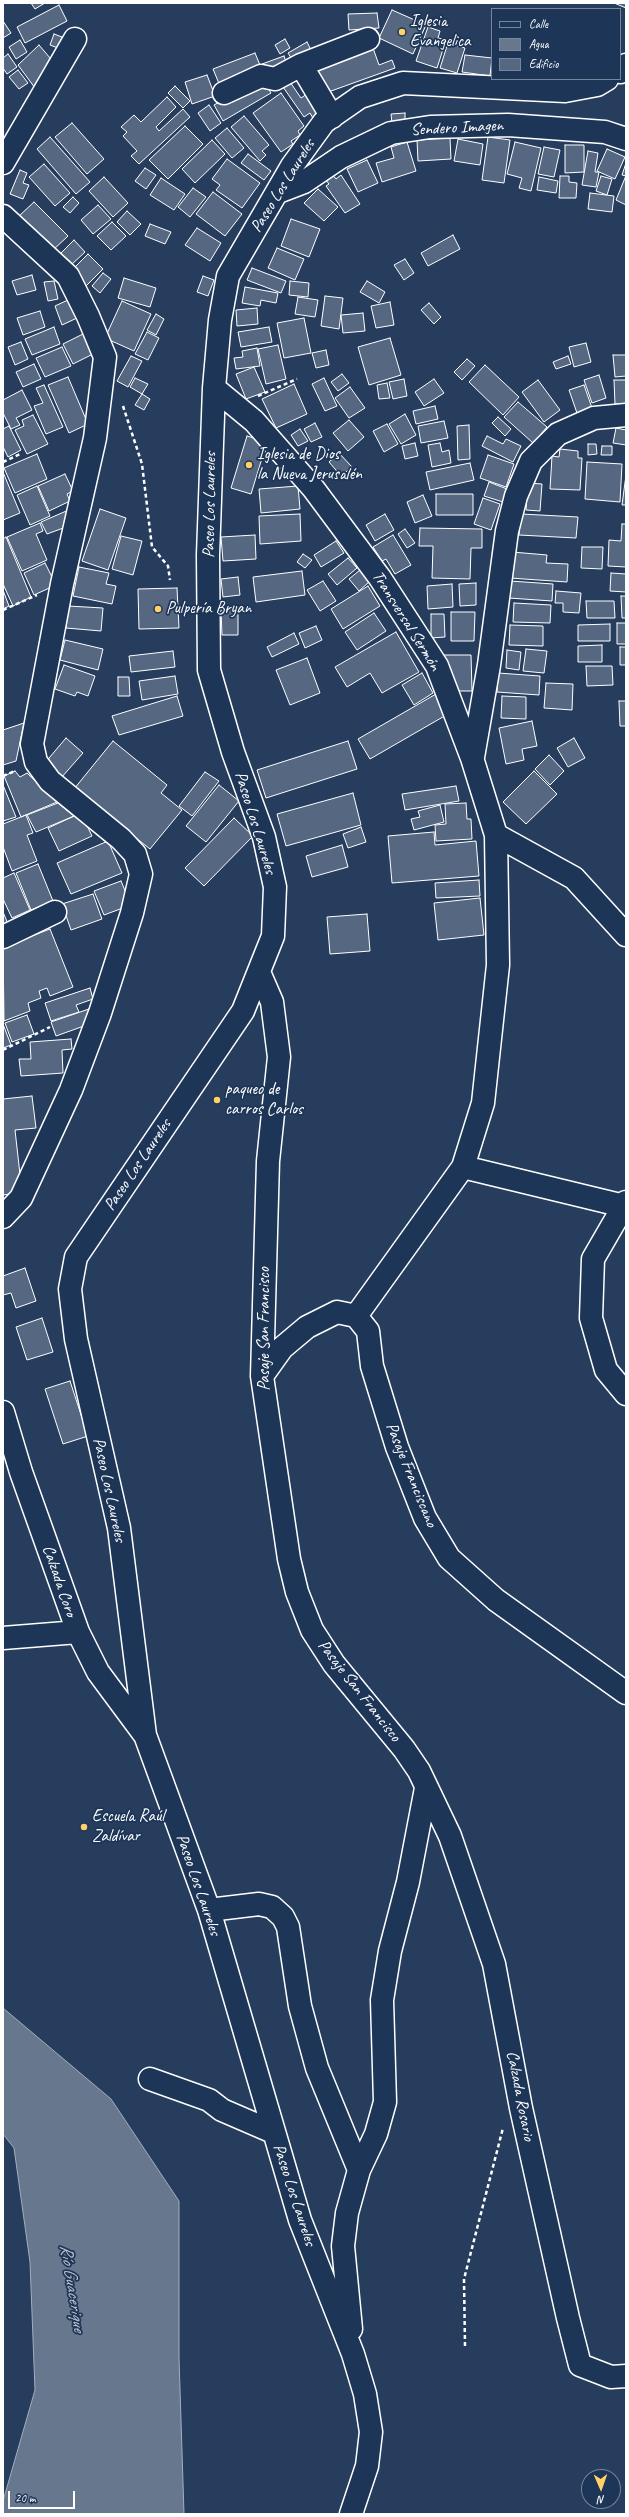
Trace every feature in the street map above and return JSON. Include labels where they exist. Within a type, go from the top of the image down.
[{"type":"street","points":[[3,163],[75,39]]},
{"type":"street","points":[[224,93],[261,76],[275,79],[301,65],[368,39]]},
{"type":"street","points":[[301,65],[332,118]]},
{"type":"street","name":"Paseo Los Laureles","points":[[351,2514],[367,2466],[371,2432],[365,2394],[353,2354],[300,2220],[208,1910],[145,1735],[119,1528],[76,1339],[70,1289],[76,1257],[243,1011],[274,936],[275,888],[264,837],[233,752],[210,670],[208,555],[214,388],[220,320],[228,276],[292,166],[324,122],[332,118],[360,97],[403,83],[565,90],[597,85],[605,80]]},
{"type":"street","name":"Sendero Imagen","points":[[278,192],[304,182],[341,157],[391,133],[430,127],[508,125],[605,132],[626,139]]},
{"type":"street","points":[[3,216],[68,276],[88,316],[105,357],[95,438],[62,584],[32,744],[36,762],[50,781],[121,839],[135,854],[141,874],[132,913],[100,1013],[71,1090],[21,1198],[3,1217]]},
{"type":"street","name":"Transversal Sermón","points":[[214,388],[254,421],[312,488],[380,578],[437,666],[472,758],[496,836],[498,965],[483,1103],[463,1167],[356,1316]]},
{"type":"street","points":[[472,758],[489,665],[507,531],[516,496],[531,461],[558,434],[594,418],[626,415]]},
{"type":"street","points":[[496,836],[574,878],[626,935]]},
{"type":"street","points":[[3,937],[55,912]]},
{"type":"street","name":"Pasaje San Francisco","points":[[259,972],[272,1002],[279,1057],[268,1161],[262,1376],[289,1559],[302,1604],[312,1630],[334,1664],[404,1749],[418,1771],[426,1788]]},
{"type":"street","points":[[463,1167],[625,1204],[593,1259],[591,1318],[606,1370],[626,1394]]},
{"type":"street","points":[[262,1376],[282,1348],[307,1327],[337,1312],[356,1316]]},
{"type":"street","name":"Pasaje Franciscano","points":[[356,1316],[368,1331],[372,1366],[397,1447],[425,1518],[449,1558],[496,1600],[626,1693]]},
{"type":"street","name":"Calzada Coro","points":[[3,1412],[12,1472],[78,1632],[98,1672],[145,1735]]},
{"type":"street","points":[[3,1638],[78,1632]]},
{"type":"street","points":[[353,2354],[343,2246],[346,2213],[359,2170],[376,2134],[385,2102],[382,2000],[390,1951],[408,1882],[426,1788]]},
{"type":"street","name":"Calzada Rosario","points":[[426,1788],[450,1836],[494,1964],[521,2108],[580,2365],[611,2377],[626,2376]]},
{"type":"street","points":[[208,1910],[259,1904],[272,1907],[283,1917],[288,1928],[300,2006],[317,2068],[359,2170]]},
{"type":"street","points":[[150,2079],[209,2100],[222,2110],[274,2132]]},
{"type":"path","points":[[235,406],[297,379]]},
{"type":"path","points":[[121,402],[142,464],[152,547],[168,566],[170,580]]},
{"type":"path","points":[[3,462],[20,454]]},
{"type":"path","points":[[3,610],[62,584]]},
{"type":"path","points":[[3,1050],[50,1027]]},
{"type":"path","points":[[465,2346],[464,2279],[473,2240],[501,2131],[521,2108]]},
{"type":"water","name":"Río Guacerique","points":[[3,2008],[111,2099],[179,2201],[179,2358],[184,2514],[3,2514],[3,2501],[35,2390],[30,2262],[14,2148],[3,2134]]},
{"type":"building","points":[[31,3],[45,3],[35,9]]},
{"type":"building","points":[[614,3],[626,3],[626,8]]},
{"type":"building","points":[[59,5],[67,21],[25,43],[17,27]]},
{"type":"building","name":"Iglesia Evangelica","points":[[392,10],[426,25],[413,54],[379,38]]},
{"type":"building","points":[[377,13],[379,28],[349,30],[348,14]]},
{"type":"building","points":[[3,21],[11,33],[3,38]]},
{"type":"building","points":[[428,27],[440,31],[438,38],[446,40],[437,68],[416,61]]},
{"type":"building","points":[[54,34],[62,37],[58,48],[50,45]]},
{"type":"building","points":[[285,39],[290,48],[280,54],[275,45]]},
{"type":"building","points":[[20,40],[27,52],[16,59],[9,47]]},
{"type":"building","points":[[307,42],[313,54],[295,64],[288,53]]},
{"type":"building","points":[[448,43],[465,48],[457,73],[440,68]]},
{"type":"building","points":[[39,45],[50,58],[35,88],[18,65]]},
{"type":"building","points":[[373,48],[379,65],[392,60],[395,68],[320,95],[311,70]]},
{"type":"building","points":[[255,53],[262,70],[220,86],[213,69]]},
{"type":"building","points":[[8,54],[17,67],[7,74],[3,68],[3,58]]},
{"type":"building","points":[[465,55],[491,58],[490,76],[462,72]]},
{"type":"building","points":[[284,56],[287,65],[266,73],[262,64]]},
{"type":"building","points":[[18,70],[28,83],[19,89],[9,77]]},
{"type":"building","points":[[207,75],[215,96],[192,104],[185,82]]},
{"type":"building","points":[[262,78],[271,93],[223,121],[214,105]]},
{"type":"building","points":[[290,82],[301,98],[307,94],[321,115],[314,120],[310,113],[304,117],[283,87]]},
{"type":"building","points":[[175,86],[190,101],[183,108],[168,93]]},
{"type":"building","points":[[281,93],[304,126],[298,131],[300,135],[291,141],[293,144],[281,152],[253,113]]},
{"type":"building","points":[[167,97],[176,107],[156,127],[159,131],[183,109],[190,117],[139,164],[131,156],[137,151],[123,136],[127,132],[121,127],[134,115],[141,122]]},
{"type":"building","points":[[209,105],[221,123],[210,131],[198,113]]},
{"type":"building","points":[[405,113],[405,122],[392,123],[391,114]]},
{"type":"building","points":[[244,116],[269,145],[262,151],[266,155],[260,161],[231,127]]},
{"type":"building","points":[[72,123],[104,159],[87,174],[55,137]]},
{"type":"building","points":[[185,126],[203,144],[168,179],[149,160]]},
{"type":"building","points":[[227,128],[244,148],[232,158],[215,138]]},
{"type":"building","points":[[50,137],[90,182],[76,194],[37,149]]},
{"type":"building","points":[[488,137],[510,140],[504,183],[482,180]]},
{"type":"building","points":[[450,138],[451,159],[418,161],[417,140]]},
{"type":"building","points":[[458,139],[483,144],[480,165],[454,161]]},
{"type":"building","points":[[212,140],[225,154],[195,183],[182,169]]},
{"type":"building","points":[[407,142],[416,171],[382,182],[376,163],[394,158],[391,147]]},
{"type":"building","points":[[515,142],[541,148],[531,191],[519,188],[522,178],[507,174]]},
{"type":"building","points":[[565,145],[584,145],[584,172],[565,173]]},
{"type":"building","points":[[544,147],[560,150],[554,177],[538,174]]},
{"type":"building","points":[[607,149],[625,157],[615,179],[597,171]]},
{"type":"building","points":[[588,151],[598,153],[595,172],[599,172],[596,187],[582,185]]},
{"type":"building","points":[[248,154],[271,171],[264,180],[241,163]]},
{"type":"building","points":[[227,159],[260,183],[242,208],[216,190],[220,185],[212,179]]},
{"type":"building","points":[[367,160],[378,183],[358,192],[347,169]]},
{"type":"building","points":[[626,163],[626,176],[622,175]]},
{"type":"building","points":[[44,164],[70,193],[55,206],[29,177]]},
{"type":"building","points":[[145,168],[156,175],[146,189],[135,181]]},
{"type":"building","points":[[20,170],[27,173],[23,183],[29,185],[23,199],[10,194]]},
{"type":"building","points":[[332,174],[336,179],[341,175],[360,204],[345,213],[326,186],[329,184],[325,179]]},
{"type":"building","points":[[560,176],[569,176],[569,182],[577,183],[576,198],[559,198]]},
{"type":"building","points":[[601,176],[612,179],[607,195],[596,191]]},
{"type":"building","points":[[104,177],[128,203],[113,217],[89,191]]},
{"type":"building","points":[[539,177],[558,181],[556,193],[537,190]]},
{"type":"building","points":[[161,178],[185,194],[174,210],[150,195]]},
{"type":"building","points":[[626,178],[626,205],[616,200]]},
{"type":"building","points":[[193,188],[206,197],[190,217],[178,207]]},
{"type":"building","points":[[318,189],[338,207],[324,221],[304,203]]},
{"type":"building","points":[[213,192],[242,214],[225,236],[196,214]]},
{"type":"building","points":[[590,193],[614,196],[612,212],[588,209]]},
{"type":"building","points":[[73,197],[79,203],[70,213],[63,207]]},
{"type":"building","points":[[34,202],[68,236],[52,251],[18,217]]},
{"type":"building","points":[[98,205],[111,219],[93,234],[81,220]]},
{"type":"building","points":[[127,211],[141,224],[130,235],[117,222]]},
{"type":"building","points":[[291,219],[320,229],[309,257],[281,246]]},
{"type":"building","points":[[112,222],[126,236],[111,250],[97,236]]},
{"type":"building","points":[[150,224],[171,232],[165,244],[145,236]]},
{"type":"building","points":[[197,228],[221,243],[210,261],[185,245]]},
{"type":"building","points":[[453,235],[460,249],[428,266],[421,253]]},
{"type":"building","points":[[74,240],[85,252],[70,266],[59,255]]},
{"type":"building","points":[[277,248],[304,259],[295,280],[268,268]]},
{"type":"building","points":[[88,254],[103,269],[86,286],[71,271]]},
{"type":"building","points":[[405,259],[414,273],[404,280],[394,265]]},
{"type":"building","points":[[252,268],[286,281],[281,293],[247,280]]},
{"type":"building","points":[[103,273],[111,279],[100,293],[92,286]]},
{"type":"building","points":[[32,275],[36,290],[17,295],[12,281]]},
{"type":"building","points":[[203,276],[214,280],[208,296],[197,292]]},
{"type":"building","points":[[124,278],[156,288],[150,307],[118,298]]},
{"type":"building","points":[[54,281],[58,299],[48,301],[44,282]]},
{"type":"building","points":[[290,281],[309,283],[308,297],[289,295]]},
{"type":"building","points":[[367,281],[385,292],[379,303],[360,292]]},
{"type":"building","points":[[245,287],[278,293],[276,303],[261,300],[260,306],[242,303]]},
{"type":"building","points":[[325,296],[343,298],[339,329],[321,326]]},
{"type":"building","points":[[298,297],[318,300],[315,317],[295,314]]},
{"type":"building","points":[[68,300],[77,318],[62,325],[55,306]]},
{"type":"building","points":[[122,301],[151,314],[134,351],[105,338]]},
{"type":"building","points":[[390,302],[394,325],[376,328],[371,306]]},
{"type":"building","points":[[429,303],[441,317],[434,324],[421,310]]},
{"type":"building","points":[[257,308],[258,324],[237,326],[236,310]]},
{"type":"building","points":[[40,311],[45,327],[23,335],[17,318]]},
{"type":"building","points":[[363,313],[365,331],[343,333],[341,315]]},
{"type":"building","points":[[156,314],[164,319],[156,335],[147,330]]},
{"type":"building","points":[[304,318],[311,353],[284,358],[277,323]]},
{"type":"building","points":[[54,327],[60,344],[32,355],[25,339]]},
{"type":"building","points":[[269,327],[272,342],[241,347],[238,332]]},
{"type":"building","points":[[147,332],[159,338],[148,360],[135,354]]},
{"type":"building","points":[[83,334],[93,354],[73,364],[63,344]]},
{"type":"building","points":[[390,338],[401,375],[369,385],[358,347]]},
{"type":"building","points":[[21,342],[28,359],[15,365],[8,347]]},
{"type":"building","points":[[586,343],[591,362],[574,367],[569,347]]},
{"type":"building","points":[[278,345],[286,379],[266,384],[258,349]]},
{"type":"building","points":[[62,347],[71,366],[45,377],[36,358]]},
{"type":"building","points":[[257,348],[260,366],[236,369],[234,358],[243,357],[242,351]]},
{"type":"building","points":[[326,350],[329,365],[316,368],[312,353]]},
{"type":"building","points":[[613,355],[626,355],[626,376],[615,377]]},
{"type":"building","points":[[131,356],[142,361],[128,387],[117,381]]},
{"type":"building","points":[[568,356],[571,364],[556,369],[553,362]]},
{"type":"building","points":[[467,359],[475,366],[462,380],[454,372]]},
{"type":"building","points":[[34,364],[41,379],[23,387],[16,372]]},
{"type":"building","points":[[485,365],[519,397],[503,415],[469,382]]},
{"type":"building","points":[[254,367],[265,392],[246,399],[236,374]]},
{"type":"building","points":[[342,374],[349,383],[338,391],[331,382]]},
{"type":"building","points":[[599,375],[606,398],[592,403],[584,380]]},
{"type":"building","points":[[68,377],[88,424],[69,433],[48,385]]},
{"type":"building","points":[[135,378],[148,384],[142,394],[130,387]]},
{"type":"building","points":[[324,378],[337,406],[325,411],[312,384]]},
{"type":"building","points":[[404,379],[407,396],[393,399],[389,382]]},
{"type":"building","points":[[434,379],[444,393],[424,406],[415,392]]},
{"type":"building","points":[[538,380],[560,410],[544,422],[522,392]]},
{"type":"building","points":[[614,380],[626,380],[626,404],[615,404]]},
{"type":"building","points":[[387,383],[390,398],[379,399],[377,385]]},
{"type":"building","points":[[294,384],[307,414],[276,428],[262,399]]},
{"type":"building","points":[[44,385],[63,427],[46,434],[34,406],[43,403],[36,388]]},
{"type":"building","points":[[584,385],[592,408],[577,413],[569,390]]},
{"type":"building","points":[[350,387],[365,408],[349,418],[335,398]]},
{"type":"building","points":[[22,390],[32,410],[16,418],[20,425],[11,429],[3,413],[3,400]]},
{"type":"building","points":[[142,394],[150,399],[144,410],[135,405]]},
{"type":"building","points":[[518,402],[547,427],[533,443],[504,417]]},
{"type":"building","points":[[435,406],[438,419],[416,424],[413,411]]},
{"type":"building","points":[[405,414],[416,435],[401,444],[389,424]]},
{"type":"building","points":[[33,415],[48,444],[27,454],[15,430],[24,426],[22,420]]},
{"type":"building","points":[[498,417],[511,429],[505,436],[492,423]]},
{"type":"building","points":[[349,420],[364,437],[348,451],[333,433]]},
{"type":"building","points":[[444,421],[448,438],[421,443],[418,426]]},
{"type":"building","points":[[315,423],[322,437],[311,442],[304,429]]},
{"type":"building","points":[[387,424],[398,444],[384,452],[373,431]]},
{"type":"building","points":[[469,425],[470,459],[458,460],[457,426]]},
{"type":"building","points":[[9,426],[21,450],[8,457],[3,447],[3,429]]},
{"type":"building","points":[[616,428],[626,430],[626,445],[613,443]]},
{"type":"building","points":[[300,429],[308,441],[298,446],[291,435]]},
{"type":"building","name":"Iglesia de Dios la Nueva Jerusalén","points":[[247,436],[267,442],[251,494],[231,488]]},
{"type":"building","points":[[487,436],[503,444],[506,439],[521,446],[513,462],[482,446]]},
{"type":"building","points":[[415,443],[418,456],[405,459],[402,446]]},
{"type":"building","points":[[440,443],[442,452],[449,450],[451,463],[432,467],[428,445]]},
{"type":"building","points":[[588,444],[596,444],[597,454],[588,455]]},
{"type":"building","points":[[602,446],[612,446],[612,455],[601,455]]},
{"type":"building","points":[[560,449],[578,451],[578,458],[582,458],[580,490],[550,489],[552,456],[559,457]]},
{"type":"building","points":[[339,453],[352,467],[341,476],[329,462]]},
{"type":"building","points":[[37,454],[47,479],[15,493],[4,468]]},
{"type":"building","points":[[488,455],[514,464],[506,487],[480,478]]},
{"type":"building","points":[[587,462],[622,464],[620,502],[585,499]]},
{"type":"building","points":[[470,463],[474,480],[430,490],[426,472]]},
{"type":"building","points":[[3,472],[20,513],[3,520]]},
{"type":"building","points":[[65,474],[73,491],[67,494],[70,501],[49,511],[38,486]]},
{"type":"building","points":[[626,475],[626,505],[622,505]]},
{"type":"building","points":[[489,482],[507,489],[503,502],[484,496]]},
{"type":"building","points":[[528,483],[542,484],[540,511],[526,510]]},
{"type":"building","points":[[37,486],[50,516],[30,525],[17,495]]},
{"type":"building","points":[[298,486],[300,509],[261,513],[259,489]]},
{"type":"building","points":[[436,494],[473,494],[473,515],[436,515]]},
{"type":"building","points":[[423,495],[432,516],[415,523],[407,502]]},
{"type":"building","points":[[483,498],[500,504],[491,530],[474,524]]},
{"type":"building","points":[[71,509],[66,527],[47,534],[41,522]]},
{"type":"building","points":[[100,509],[126,518],[108,570],[82,561]]},
{"type":"building","points":[[300,514],[301,541],[260,544],[259,516]]},
{"type":"building","points":[[385,514],[394,530],[375,541],[366,525]]},
{"type":"building","points":[[521,514],[578,517],[576,538],[519,535]]},
{"type":"building","points":[[40,523],[43,531],[36,534],[47,560],[22,571],[7,537]]},
{"type":"building","points":[[622,524],[626,524],[626,567],[608,566],[609,540],[621,541]]},
{"type":"building","points":[[420,528],[482,529],[482,548],[471,548],[470,579],[432,578],[433,546],[419,546]]},
{"type":"building","points":[[405,529],[415,543],[407,548],[398,534]]},
{"type":"building","points":[[255,535],[256,559],[223,561],[221,537]]},
{"type":"building","points":[[393,535],[411,565],[395,574],[386,559],[382,561],[373,547]]},
{"type":"building","points":[[121,536],[142,541],[133,575],[112,569]]},
{"type":"building","points":[[6,537],[31,597],[13,606],[3,584],[3,539]]},
{"type":"building","points":[[336,541],[344,553],[321,567],[314,555]]},
{"type":"building","points":[[582,547],[603,547],[602,569],[581,568]]},
{"type":"building","points":[[512,552],[547,555],[546,563],[568,564],[567,582],[510,578]]},
{"type":"building","points":[[303,554],[312,560],[305,568],[297,562]]},
{"type":"building","points":[[348,558],[357,568],[337,585],[328,574]]},
{"type":"building","points":[[45,563],[56,585],[34,595],[24,573]]},
{"type":"building","points":[[79,567],[109,573],[106,584],[116,586],[112,604],[73,596]]},
{"type":"building","points":[[360,570],[369,582],[359,591],[349,579]]},
{"type":"building","points":[[302,571],[305,595],[256,602],[253,577]]},
{"type":"building","points":[[611,573],[626,574],[626,592],[610,591]]},
{"type":"building","points":[[238,577],[240,595],[223,597],[221,579]]},
{"type":"building","points":[[323,581],[336,601],[320,611],[307,590]]},
{"type":"building","points":[[510,581],[553,584],[552,601],[509,598]]},
{"type":"building","points":[[476,583],[476,605],[460,606],[459,584]]},
{"type":"building","points":[[452,584],[453,607],[428,609],[427,586]]},
{"type":"building","points":[[368,586],[380,606],[343,629],[331,609]]},
{"type":"building","name":"Pulpería Bryan","points":[[177,588],[179,628],[139,629],[138,589]]},
{"type":"building","points":[[3,590],[9,606],[3,609]]},
{"type":"building","points":[[556,591],[581,593],[579,613],[563,612],[563,603],[555,603]]},
{"type":"building","points":[[621,596],[626,596],[626,618],[622,618]]},
{"type":"building","points":[[586,601],[614,601],[615,618],[587,618]]},
{"type":"building","points":[[514,603],[551,605],[550,623],[513,622]]},
{"type":"building","points":[[68,606],[103,608],[101,631],[66,628]]},
{"type":"building","points":[[221,610],[238,610],[238,635],[222,635]]},
{"type":"building","points":[[451,612],[475,612],[474,641],[451,641]]},
{"type":"building","points":[[374,613],[386,631],[357,650],[345,632]]},
{"type":"building","points":[[431,614],[444,614],[445,637],[431,638]]},
{"type":"building","points":[[617,623],[626,623],[626,644],[617,644]]},
{"type":"building","points":[[610,624],[610,641],[578,641],[578,625]]},
{"type":"building","points":[[510,625],[543,626],[543,646],[509,645]]},
{"type":"building","points":[[316,626],[322,640],[305,648],[299,633]]},
{"type":"building","points":[[396,632],[419,672],[382,693],[370,673],[347,687],[335,667]]},
{"type":"building","points":[[294,633],[299,644],[272,657],[267,647]]},
{"type":"building","points":[[65,640],[103,649],[98,670],[60,660]]},
{"type":"building","points":[[602,645],[602,662],[578,662],[578,646]]},
{"type":"building","points":[[620,647],[626,647],[626,665],[620,665]]},
{"type":"building","points":[[526,649],[547,651],[544,673],[523,671]]},
{"type":"building","points":[[507,650],[521,652],[519,670],[506,668]]},
{"type":"building","points":[[173,651],[175,667],[131,672],[129,656]]},
{"type":"building","points":[[443,655],[471,655],[472,691],[452,691],[443,671]]},
{"type":"building","points":[[307,658],[320,693],[290,705],[276,670]]},
{"type":"building","points":[[64,665],[95,676],[88,696],[77,692],[75,696],[55,689]]},
{"type":"building","points":[[586,666],[612,666],[613,685],[587,686]]},
{"type":"building","points":[[422,673],[433,693],[414,705],[402,685]]},
{"type":"building","points":[[498,673],[540,676],[539,695],[497,692]]},
{"type":"building","points":[[175,676],[178,694],[142,700],[139,681]]},
{"type":"building","points":[[118,677],[129,677],[130,696],[118,696]]},
{"type":"building","points":[[546,683],[573,684],[572,710],[544,708]]},
{"type":"building","points":[[436,694],[448,714],[370,759],[358,739]]},
{"type":"building","points":[[177,696],[183,716],[119,735],[112,716]]},
{"type":"building","points":[[502,696],[526,697],[526,719],[501,718]]},
{"type":"building","points":[[619,701],[626,701],[626,726],[620,726]]},
{"type":"building","points":[[532,721],[537,746],[522,749],[524,760],[506,764],[499,728]]},
{"type":"building","points":[[24,723],[16,761],[3,765],[3,730]]},
{"type":"building","points":[[66,738],[83,753],[61,778],[44,764]]},
{"type":"building","points":[[574,738],[585,758],[568,767],[557,748]]},
{"type":"building","points":[[113,741],[167,785],[161,793],[182,810],[150,849],[74,789]]},
{"type":"building","points":[[348,741],[357,769],[266,798],[257,770]]},
{"type":"building","points":[[549,755],[564,771],[550,785],[535,769]]},
{"type":"building","points":[[15,771],[20,777],[27,773],[57,802],[21,817],[4,776]]},
{"type":"building","points":[[534,771],[557,794],[526,824],[503,802]]},
{"type":"building","points":[[205,772],[219,781],[192,816],[179,806]]},
{"type":"building","points":[[3,785],[16,817],[3,821]]},
{"type":"building","points":[[219,785],[239,801],[206,842],[186,826]]},
{"type":"building","points":[[456,786],[459,801],[405,810],[402,794]]},
{"type":"building","points":[[353,793],[361,825],[286,846],[277,814]]},
{"type":"building","points":[[58,803],[74,816],[36,832],[27,815]]},
{"type":"building","points":[[466,803],[467,819],[471,819],[472,839],[436,841],[435,825],[446,824],[445,804]]},
{"type":"building","points":[[440,805],[444,822],[414,830],[411,819],[420,817],[418,811]]},
{"type":"building","points":[[81,813],[92,836],[59,851],[48,828]]},
{"type":"building","points":[[26,815],[33,833],[27,835],[37,861],[12,871],[3,847],[3,824]]},
{"type":"building","points":[[234,818],[253,836],[204,886],[185,868]]},
{"type":"building","points":[[361,827],[366,842],[348,848],[343,834]]},
{"type":"building","points":[[434,832],[435,845],[476,841],[479,876],[392,883],[388,836]]},
{"type":"building","points":[[108,841],[122,873],[71,894],[57,863]]},
{"type":"building","points":[[342,845],[348,867],[312,877],[306,856]]},
{"type":"building","points":[[38,864],[53,901],[31,910],[16,873]]},
{"type":"building","points":[[14,873],[30,910],[12,918],[3,899],[3,878]]},
{"type":"building","points":[[479,880],[480,896],[436,898],[435,883]]},
{"type":"building","points":[[121,881],[131,905],[104,915],[94,891]]},
{"type":"building","points":[[93,894],[102,919],[71,930],[62,904]]},
{"type":"building","points":[[480,898],[484,935],[438,940],[434,903]]},
{"type":"building","points":[[3,912],[11,931],[3,935]]},
{"type":"building","points":[[367,914],[370,951],[330,954],[327,917]]},
{"type":"building","points":[[50,929],[73,987],[50,996],[47,988],[39,991],[41,998],[28,1003],[30,1011],[4,1021],[3,945],[4,947]]},
{"type":"building","points":[[90,988],[93,999],[76,1005],[79,1012],[51,1021],[45,1003]]},
{"type":"building","points":[[89,1009],[84,1026],[56,1036],[51,1022]]},
{"type":"building","points":[[27,1015],[34,1034],[12,1042],[5,1023]]},
{"type":"building","points":[[3,1024],[11,1045],[3,1048]]},
{"type":"building","points":[[71,1039],[72,1049],[62,1050],[63,1073],[21,1076],[19,1059],[31,1059],[30,1042]]},
{"type":"building","points":[[32,1096],[36,1128],[15,1130],[22,1192],[3,1195],[3,1099]]},
{"type":"building","points":[[25,1268],[36,1301],[16,1308],[11,1293],[3,1295],[3,1276]]},
{"type":"building","points":[[42,1318],[53,1352],[27,1360],[16,1327]]},
{"type":"building","points":[[70,1381],[88,1436],[63,1444],[45,1389]]},
{"type":"place","name":"Iglesia Evangelica","points":[[402,32]]},
{"type":"place","name":"Iglesia de Dios la Nueva Jerusalén","points":[[249,465]]},
{"type":"place","name":"Pulpería Bryan","points":[[158,609]]},
{"type":"place","name":"paqueo de carros Carlos","points":[[217,1100]]},
{"type":"place","name":"Escuela Raúl Zaldívar","points":[[84,1827]]}]
